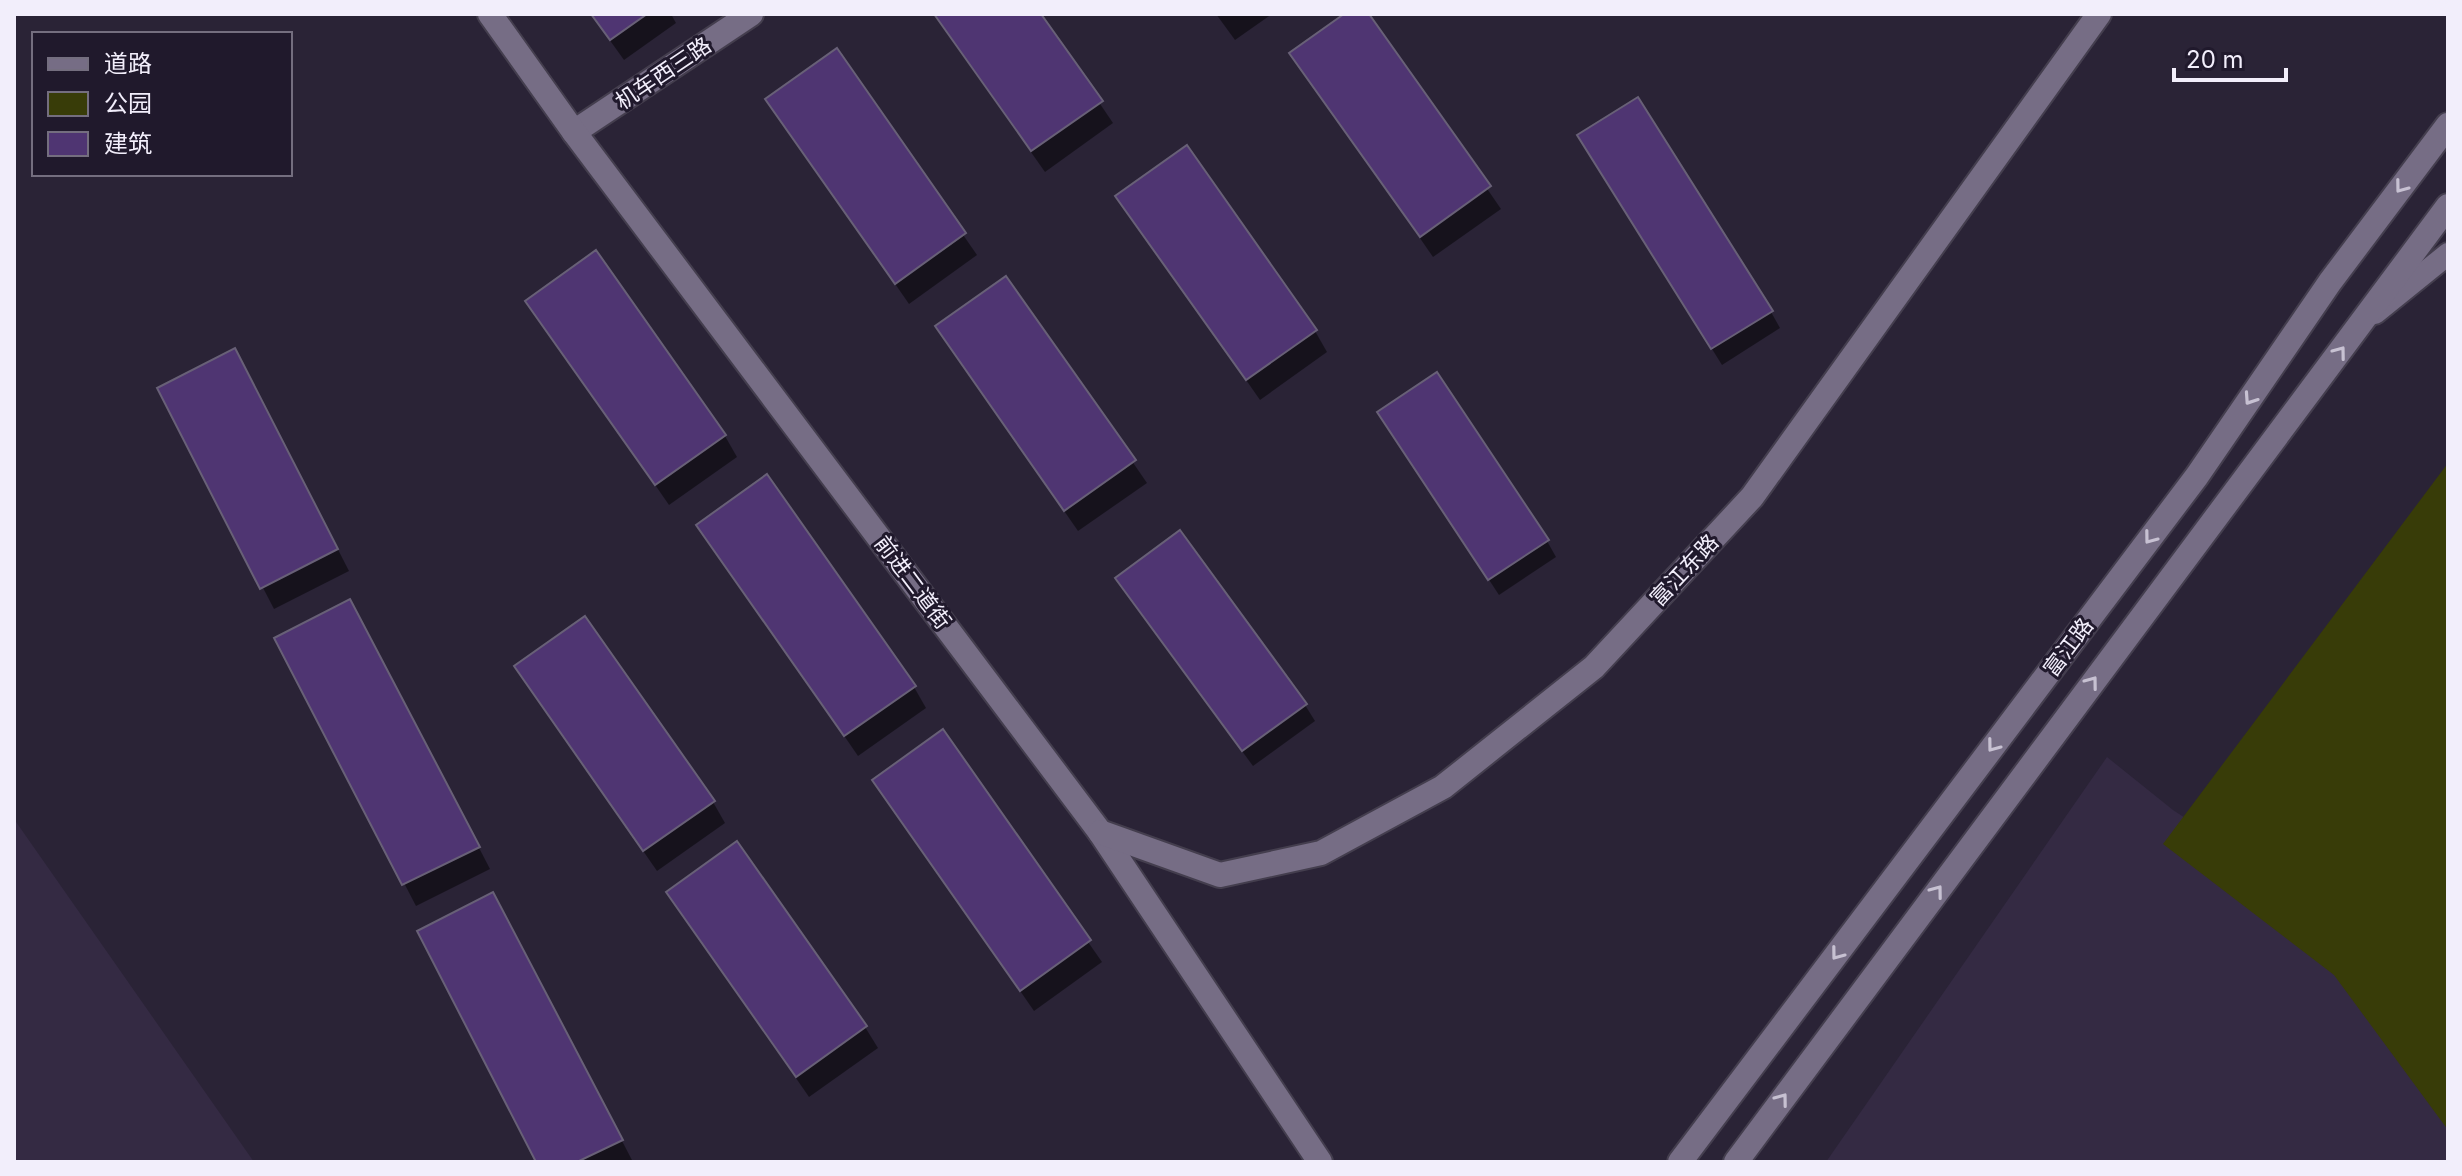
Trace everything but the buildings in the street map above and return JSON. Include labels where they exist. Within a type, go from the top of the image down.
[{"type":"street","name":"前进二道街","points":[[490,14],[574,132],[1100,832],[1320,1162]]},
{"type":"street","name":"机车西三路","points":[[574,132],[751,14]]},
{"type":"street","name":"富江东路","points":[[1100,832],[1220,875],[1321,853],[1443,787],[1594,667],[1752,497],[2099,14]]},
{"type":"street","name":"富江路","points":[[1680,1162],[2197,476],[2330,282],[2448,125]]},
{"type":"street","name":"富江路","points":[[1736,1162],[2448,206]]},
{"type":"lane","points":[[2361,324],[2448,254]]},
{"type":"shaded area","points":[[2107,757],[2173,810],[2336,918],[2448,1073],[2448,1162],[1826,1162]]},
{"type":"shaded area","points":[[14,819],[254,1162],[14,1162]]},
{"type":"green space","points":[[2448,463],[2448,1130],[2334,975],[2163,844]]}]
